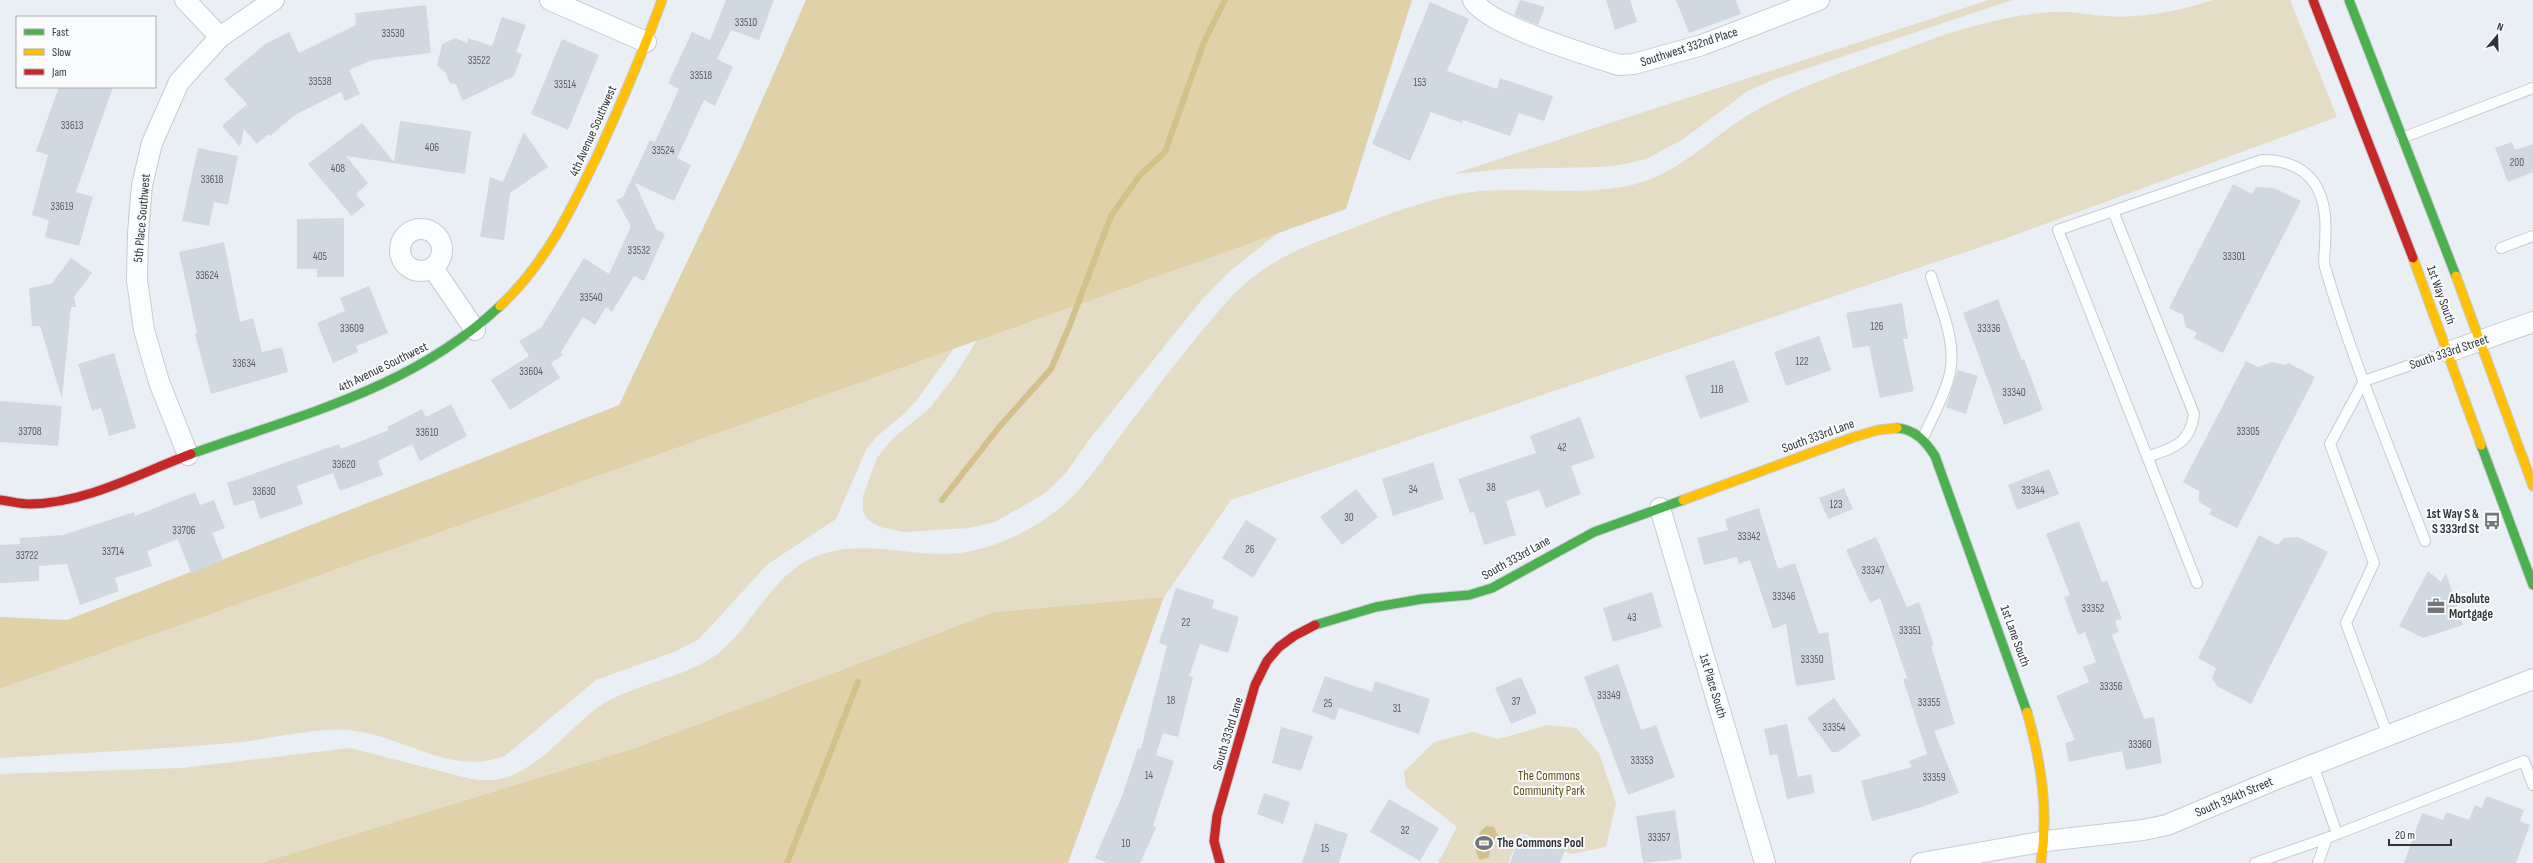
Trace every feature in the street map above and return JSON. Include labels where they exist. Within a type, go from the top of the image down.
[{"type":"street","points":[[185,0],[220,37]]},
{"type":"street","name":"5th Place Southwest","points":[[188,455],[159,382],[144,330],[137,280],[138,233],[142,185],[152,142],[179,82],[220,37],[274,0]]},
{"type":"street","points":[[550,0],[646,42]]},
{"type":"street","name":"4th Avenue Southwest","points":[[0,500],[31,504],[63,499],[109,486],[188,455],[356,397],[419,367],[475,330],[505,302],[546,253],[579,194],[646,42],[662,0]]},
{"type":"street","name":"Southwest 332nd Place","points":[[1473,0],[1476,6],[1510,27],[1619,65],[1634,64],[1702,45],[1819,0]]},
{"type":"street","name":"1st Way South","points":[[2313,0],[2384,178],[2533,585]]},
{"type":"street","name":"1st Way South","points":[[2350,3],[2481,341],[2533,486]]},
{"type":"street","points":[[433,268],[475,330]]},
{"type":"street","name":"South 333rd Street","points":[[2448,352],[2533,322]]},
{"type":"street","name":"South 333rd Lane","points":[[1220,863],[1214,852],[1213,842],[1220,809],[1260,674],[1274,652],[1284,642],[1300,631],[1352,614],[1426,598],[1466,596],[1479,593],[1502,583],[1574,541],[1660,508],[1870,432],[1897,428],[1913,432]]},
{"type":"street","name":"1st Lane South","points":[[1913,432],[1923,438],[1935,456],[2026,705],[2044,797],[2046,842],[2041,863]]},
{"type":"street","name":"1st Place South","points":[[1660,508],[1765,863]]},
{"type":"street","name":"South 334th Street","points":[[1921,863],[2046,842],[2143,830],[2166,825],[2313,765],[2533,679]]},
{"type":"lane","points":[[2402,138],[2533,88]]},
{"type":"lane","points":[[2197,583],[2058,230],[2262,160],[2282,161],[2299,168],[2314,183],[2326,213],[2324,265],[2364,381],[2425,541]]},
{"type":"lane","points":[[2113,211],[2194,414],[2192,427],[2186,438],[2172,448],[2147,457]]},
{"type":"lane","points":[[2501,248],[2533,236]]},
{"type":"lane","points":[[1923,438],[1946,387],[1952,357],[1951,341],[1931,276]]},
{"type":"lane","name":"South 333rd Street","points":[[2364,381],[2448,352]]},
{"type":"lane","points":[[2364,381],[2330,444],[2374,562],[2346,623],[2388,736]]},
{"type":"lane","points":[[2255,863],[2327,838],[2524,761],[2533,785]]},
{"type":"lane","points":[[2313,765],[2337,834]]},
{"type":"lane","points":[[2318,863],[2327,838]]},
{"type":"green space","points":[[1989,0],[2012,0],[1775,79],[1748,91],[1682,140],[1646,159],[1620,165],[1599,167],[1506,169],[1453,174]]},
{"type":"green space","points":[[2213,0],[2290,0],[2337,117],[2007,238],[1231,500],[1164,597],[994,612],[635,748],[261,863],[0,863],[0,774],[182,768],[350,748],[471,779],[491,780],[510,776],[534,763],[545,755],[597,708],[625,693],[688,670],[716,655],[739,632],[780,581],[792,570],[806,561],[823,554],[857,548],[945,554],[960,553],[1004,541],[1044,520],[1065,504],[1080,488],[1179,359],[1234,294],[1249,280],[1268,266],[1305,247],[1402,210],[1449,196],[1481,191],[1576,191],[1632,185],[1650,179],[1683,162],[1728,128],[1776,100],[1840,73],[1956,31],[2005,18],[2030,14],[2068,12],[2119,17],[2146,15],[2187,8]]},
{"type":"green space","points":[[1278,233],[1229,272],[1200,302],[1089,440],[1065,474],[1044,494],[995,522],[969,528],[904,532],[880,527],[868,520],[863,512],[863,496],[877,458],[892,439],[930,408],[956,374],[977,340]]},
{"type":"green space","points":[[955,347],[917,400],[905,413],[876,437],[866,450],[836,519],[768,564],[699,639],[674,652],[596,680],[505,756],[484,761],[464,761],[445,758],[368,733],[347,730],[332,730],[303,732],[245,741],[144,750],[0,758],[0,689]]},
{"type":"green space","name":"The Commons Community Park","points":[[1548,725],[1576,728],[1599,753],[1616,803],[1606,847],[1571,854],[1521,833],[1508,863],[1438,863],[1457,827],[1406,787],[1404,772],[1434,742],[1473,732],[1498,739]]},
{"type":"shaded area","points":[[806,0],[1412,0],[1346,209],[0,689],[0,617],[67,620],[619,405],[742,146]]},
{"type":"shaded area","points":[[1164,597],[1068,863],[261,863],[635,748],[994,612]]},
{"type":"shaded area","name":"The Commons Pool","points":[[1487,826],[1494,827],[1498,836],[1491,844],[1489,857],[1480,860],[1476,851],[1476,842],[1480,832]]},
{"type":"building","points":[[726,0],[774,0],[759,40],[731,30],[717,59],[733,67],[715,106],[704,100],[677,158],[691,165],[674,201],[635,183],[656,229],[665,234],[644,281],[634,276],[612,312],[606,307],[595,325],[583,317],[561,352],[563,355],[551,363],[560,378],[510,410],[491,380],[529,356],[519,341],[541,328],[584,258],[609,274],[631,226],[616,200],[623,197],[650,140],[655,142],[679,89],[668,83],[692,32],[710,40]]},
{"type":"building","points":[[1520,0],[1545,7],[1538,25],[1514,15]]},
{"type":"building","points":[[1606,0],[1630,0],[1637,22],[1615,30]]},
{"type":"building","points":[[1676,0],[1736,0],[1741,14],[1689,33]]},
{"type":"building","points":[[1430,2],[1469,19],[1447,71],[1497,89],[1500,78],[1553,96],[1544,121],[1519,113],[1510,136],[1463,120],[1462,123],[1431,112],[1410,161],[1372,144]]},
{"type":"building","points":[[426,5],[431,53],[372,60],[349,70],[360,94],[345,101],[341,92],[295,115],[270,136],[268,134],[257,144],[244,129],[240,147],[222,126],[247,104],[224,79],[265,44],[289,32],[299,53],[356,25],[355,13]]},
{"type":"building","points":[[502,17],[526,25],[516,52],[522,54],[514,76],[462,101],[456,84],[450,83],[445,72],[437,66],[442,44],[455,38],[467,43],[468,38],[492,46]]},
{"type":"building","points":[[562,39],[599,55],[568,130],[531,114]]},
{"type":"building","points":[[59,88],[113,88],[76,192],[93,197],[79,246],[45,237],[49,220],[32,215],[48,155],[36,151]]},
{"type":"building","points":[[400,121],[471,131],[465,174],[346,156],[368,183],[356,194],[365,205],[352,216],[308,164],[362,123],[394,162]]},
{"type":"building","points":[[524,132],[548,167],[510,193],[504,240],[480,237],[490,177],[503,182]]},
{"type":"building","points":[[2512,142],[2515,150],[2533,144],[2533,172],[2508,182],[2495,148]]},
{"type":"building","points":[[198,148],[238,156],[228,205],[214,202],[209,226],[182,221]]},
{"type":"building","points":[[2233,184],[2252,194],[2256,187],[2274,188],[2301,201],[2223,353],[2194,338],[2197,333],[2186,327],[2183,315],[2169,308]]},
{"type":"building","points":[[344,218],[344,277],[317,277],[317,269],[297,269],[297,219]]},
{"type":"building","points":[[224,242],[240,322],[253,318],[262,352],[282,347],[288,372],[211,394],[195,334],[197,333],[179,252]]},
{"type":"building","points":[[71,258],[92,273],[74,297],[76,307],[71,307],[62,399],[40,326],[32,326],[29,288],[51,284]]},
{"type":"building","points":[[369,286],[388,333],[356,346],[358,352],[333,363],[317,323],[345,311],[340,298]]},
{"type":"building","points":[[1998,299],[2022,360],[2024,359],[2043,410],[2004,425],[1963,313]]},
{"type":"building","points":[[1902,303],[1908,339],[1903,339],[1914,391],[1880,398],[1869,346],[1853,348],[1846,313]]},
{"type":"building","points":[[1819,336],[1831,370],[1786,386],[1774,352]]},
{"type":"building","points":[[114,353],[136,428],[109,436],[101,408],[92,411],[78,364]]},
{"type":"building","points":[[1734,360],[1749,402],[1700,419],[1685,376]]},
{"type":"building","points":[[2246,361],[2258,367],[2272,362],[2286,365],[2288,363],[2315,377],[2237,528],[2209,514],[2212,510],[2199,502],[2199,491],[2183,482]]},
{"type":"building","points":[[1958,370],[1978,376],[1966,414],[1946,407]]},
{"type":"building","points":[[0,401],[62,406],[58,446],[0,442]]},
{"type":"building","points":[[451,404],[467,436],[420,461],[412,444],[378,461],[383,475],[340,491],[333,473],[297,486],[303,504],[260,519],[254,500],[234,506],[227,483],[339,444],[341,449],[389,430],[387,427],[422,409],[426,417]]},
{"type":"building","points":[[1580,417],[1595,458],[1571,466],[1581,494],[1546,508],[1539,490],[1506,501],[1516,535],[1484,545],[1474,512],[1470,513],[1458,479],[1536,453],[1530,436]]},
{"type":"building","points":[[1433,462],[1444,499],[1393,516],[1382,479]]},
{"type":"building","points":[[2049,469],[2059,494],[2017,510],[2008,485]]},
{"type":"building","points":[[1844,488],[1853,509],[1828,519],[1819,498]]},
{"type":"building","points":[[1356,489],[1378,517],[1342,545],[1320,517]]},
{"type":"building","points":[[195,492],[200,505],[214,500],[225,528],[212,533],[223,560],[191,573],[178,539],[147,551],[152,566],[115,578],[119,591],[80,605],[67,564],[39,566],[39,581],[0,583],[0,545],[20,544],[20,538],[63,535],[134,512],[135,516]]},
{"type":"building","points":[[1759,508],[1778,569],[1795,563],[1819,634],[1828,632],[1835,680],[1796,686],[1786,624],[1773,629],[1750,560],[1739,564],[1737,557],[1704,565],[1697,538],[1728,530],[1725,519]]},
{"type":"building","points":[[1246,520],[1277,539],[1253,578],[1222,558]]},
{"type":"building","points":[[2079,521],[2102,582],[2107,580],[2122,619],[2115,621],[2119,632],[2112,635],[2144,719],[2154,717],[2162,763],[2126,770],[2122,751],[2069,762],[2065,743],[2075,740],[2056,696],[2089,682],[2083,667],[2096,662],[2085,632],[2078,635],[2064,597],[2070,595],[2046,534]]},
{"type":"building","points":[[2259,535],[2278,545],[2284,538],[2298,537],[2328,552],[2251,704],[2217,686],[2212,678],[2216,668],[2198,658]]},
{"type":"building","points":[[1876,537],[1907,607],[1919,602],[1934,646],[1931,646],[1955,724],[1934,731],[1959,793],[1922,807],[1872,821],[1861,781],[1912,767],[1909,761],[1927,754],[1903,679],[1907,678],[1880,598],[1870,603],[1846,550]]},
{"type":"building","points":[[2428,571],[2441,582],[2446,573],[2463,625],[2423,638],[2399,626]]},
{"type":"building","points":[[1176,588],[1214,600],[1212,608],[1239,617],[1228,653],[1200,644],[1189,676],[1193,677],[1178,737],[1163,733],[1156,755],[1174,761],[1153,826],[1156,828],[1140,863],[1107,863],[1095,858],[1122,796],[1138,748],[1141,749],[1167,646],[1159,643]]},
{"type":"building","points":[[1652,592],[1662,627],[1613,642],[1603,608]]},
{"type":"building","points":[[1618,664],[1641,730],[1656,725],[1675,777],[1628,795],[1584,677]]},
{"type":"building","points":[[1325,676],[1372,692],[1375,681],[1430,699],[1419,734],[1339,708],[1335,720],[1312,712]]},
{"type":"building","points":[[1521,677],[1537,713],[1511,724],[1495,688]]},
{"type":"building","points":[[1834,698],[1861,735],[1838,752],[1832,752],[1807,718]]},
{"type":"building","points":[[1787,724],[1798,777],[1811,774],[1815,793],[1787,799],[1777,754],[1770,755],[1764,729]]},
{"type":"building","points":[[1281,727],[1313,736],[1301,771],[1272,763]]},
{"type":"building","points":[[1264,793],[1290,802],[1283,824],[1257,814]]},
{"type":"building","points":[[2486,796],[2524,810],[2520,821],[2530,825],[2516,863],[2404,863],[2422,813],[2443,820],[2446,812],[2469,820],[2475,805],[2482,808]]},
{"type":"building","points":[[1389,799],[1439,828],[1420,861],[1370,832]]},
{"type":"building","points":[[1675,810],[1682,859],[1643,863],[1636,816]]},
{"type":"building","points":[[1315,823],[1348,834],[1339,863],[1302,863]]},
{"type":"building","points":[[1520,835],[1565,850],[1560,863],[1510,863]]},
{"type":"waterway","points":[[942,500],[1000,426],[1051,369],[1069,327],[1111,216],[1140,175],[1165,152],[1204,42],[1225,0]]},
{"type":"waterway","points":[[787,863],[858,682]]},
{"type":"traffic: fast","points":[[2349,0],[2456,276]]},
{"type":"traffic: fast","points":[[191,454],[314,412],[392,379],[429,359],[465,335],[500,306]]},
{"type":"traffic: fast","points":[[1897,428],[1915,434],[1928,446],[1935,456],[2027,712]]},
{"type":"traffic: fast","points":[[2481,445],[2533,585]]},
{"type":"traffic: fast","points":[[1315,625],[1376,607],[1422,599],[1469,595],[1492,588],[1594,532],[1683,500]]},
{"type":"traffic: slow","points":[[500,306],[531,272],[544,254],[578,195],[615,116],[662,0]]},
{"type":"traffic: slow","points":[[2413,258],[2481,445]]},
{"type":"traffic: slow","points":[[2456,276],[2533,486]]},
{"type":"traffic: slow","points":[[1683,500],[1854,437],[1878,430],[1897,428]]},
{"type":"traffic: slow","points":[[2027,712],[2040,768],[2044,805],[2041,863]]},
{"type":"traffic: jam","points":[[2313,0],[2413,258]]},
{"type":"traffic: jam","points":[[0,500],[30,504],[51,502],[93,493],[191,454]]},
{"type":"traffic: jam","points":[[1220,863],[1214,841],[1217,816],[1255,685],[1267,661],[1279,647],[1294,636],[1315,625]]},
{"type":"place","name":"1st Way S & S 333rd St","points":[[2492,521]]},
{"type":"place","name":"Absolute Mortgage","points":[[2436,606]]},
{"type":"place","name":"The Commons Pool","points":[[1484,843]]}]
